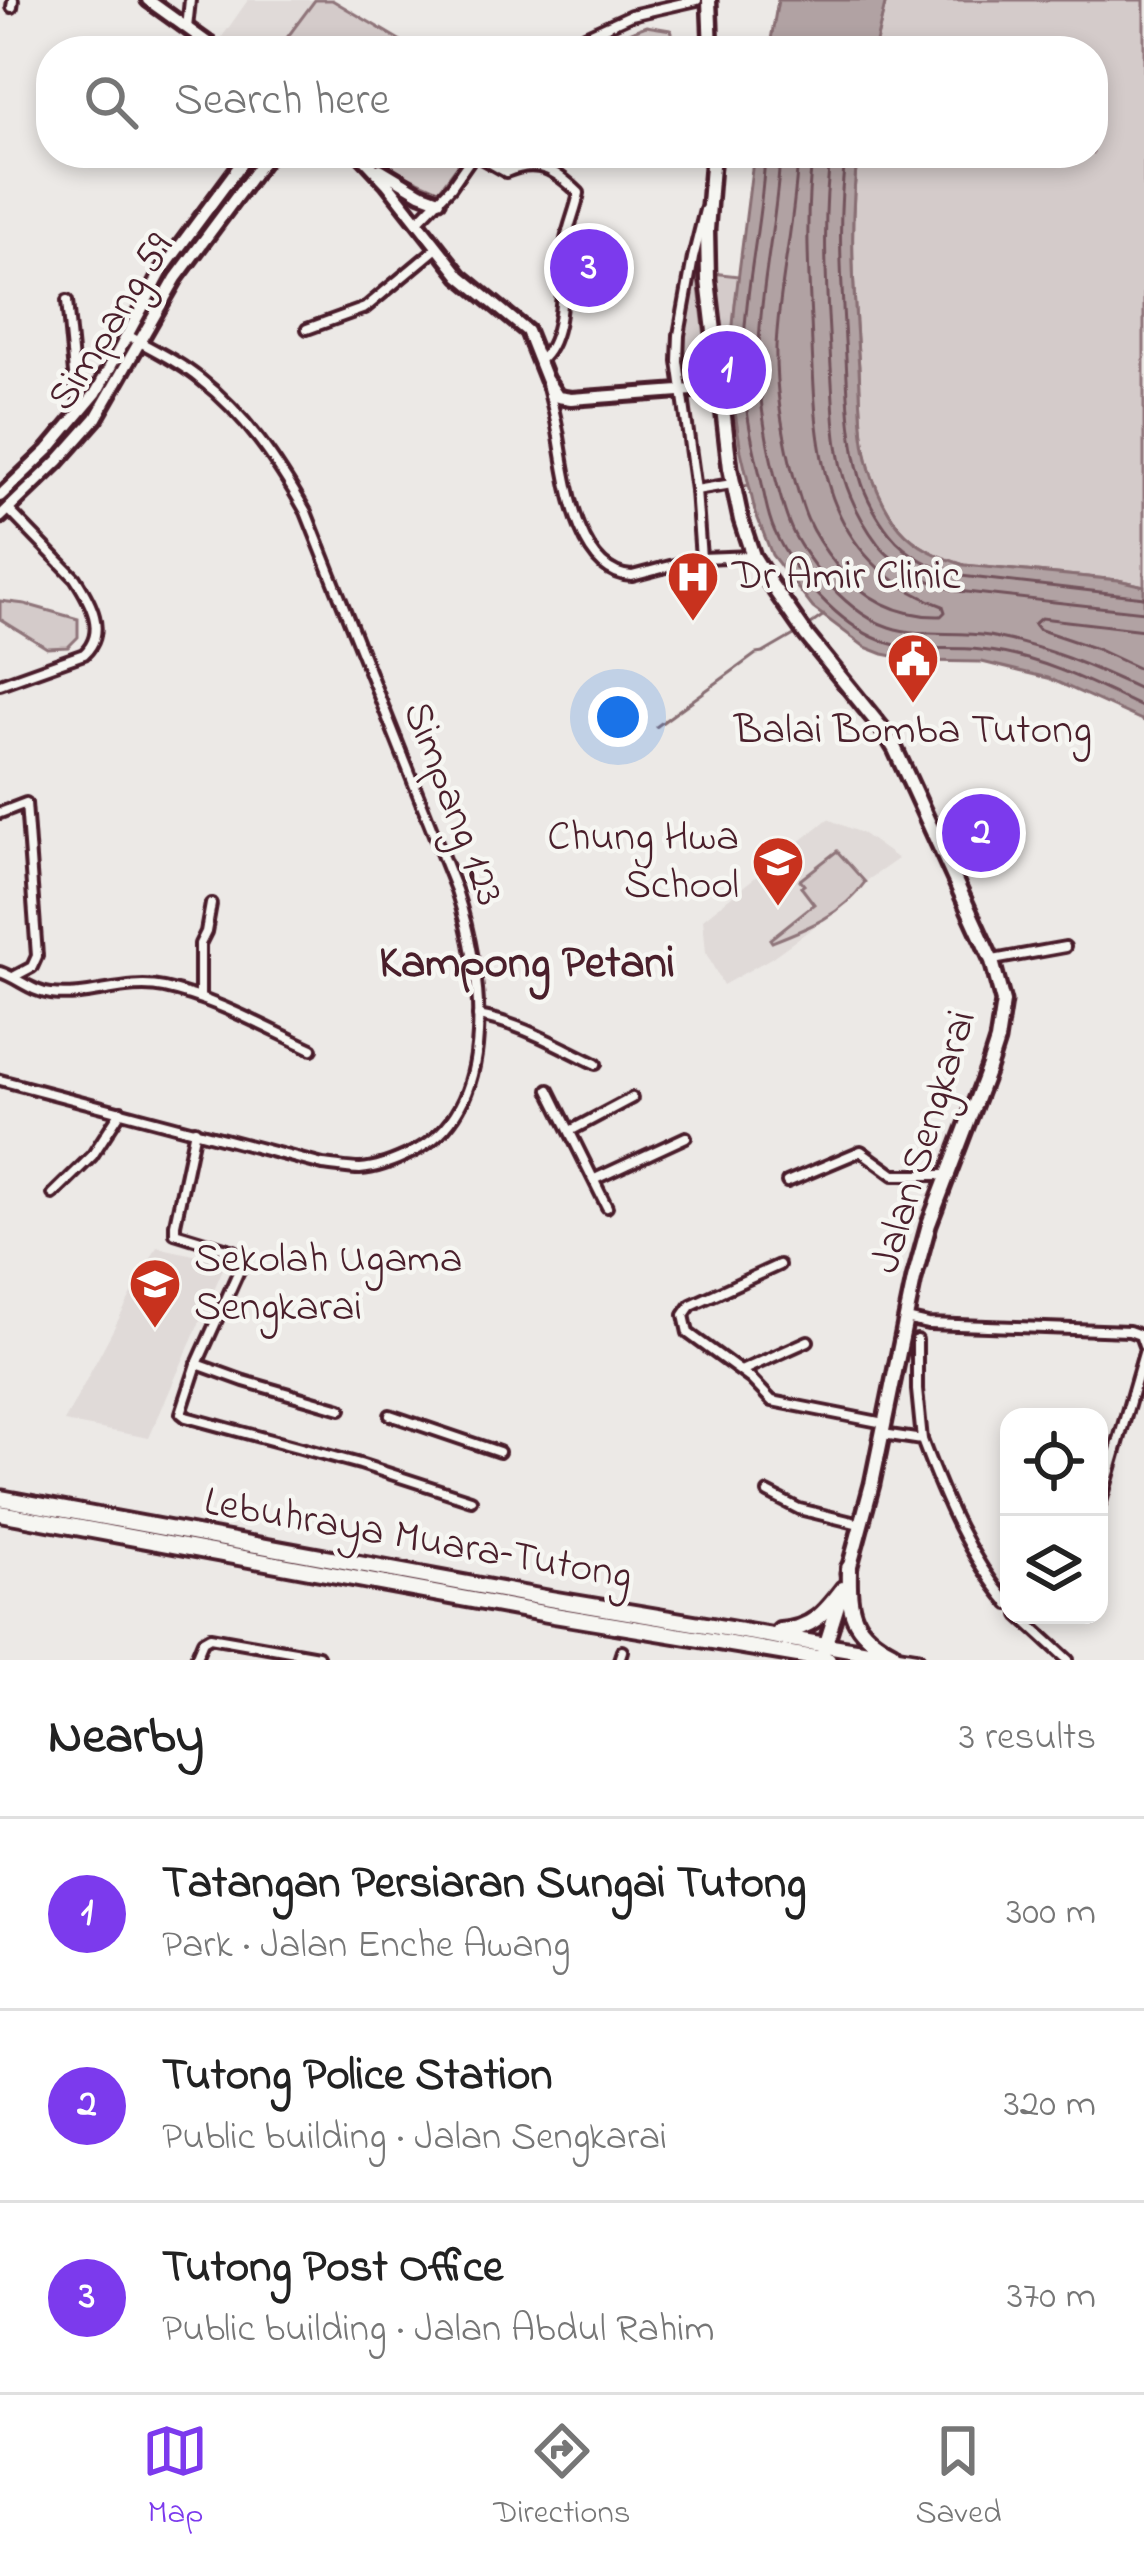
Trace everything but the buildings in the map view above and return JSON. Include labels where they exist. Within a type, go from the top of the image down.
[{"type":"highway","name":"Lebuhraya Muara–Tutong","points":[[0,1498],[745,1631],[824,1656]]},
{"type":"highway","name":"Lebuhraya Muara–Tutong","points":[[0,1513],[503,1606],[824,1656]]},
{"type":"highway","points":[[849,1568],[850,1606],[865,1636],[909,1659]]},
{"type":"highway","points":[[745,1631],[809,1626],[843,1589]]},
{"type":"highway","points":[[824,1656],[909,1659]]},
{"type":"main road","points":[[709,0],[711,36]]},
{"type":"main road","name":"Jalan Sengkarai","points":[[711,168],[708,280],[732,484],[752,556],[804,632],[884,731],[992,961],[1003,1002],[998,1041],[929,1224],[861,1525],[824,1656]]},
{"type":"street","points":[[148,0],[198,36]]},
{"type":"street","points":[[187,28],[190,0]]},
{"type":"street","points":[[585,36],[631,15],[697,0]]},
{"type":"street","name":"Simpang 59","points":[[0,496],[85,408],[163,269],[238,168]]},
{"type":"street","name":"Simpang 59","points":[[4,513],[83,434],[176,278],[258,168]]},
{"type":"street","points":[[374,168],[471,288],[527,331],[554,394],[571,399],[720,388]]},
{"type":"street","points":[[377,168],[439,200]]},
{"type":"street","points":[[417,222],[463,168]]},
{"type":"street","points":[[539,361],[549,351],[561,310],[566,238],[579,193],[545,168]]},
{"type":"street","points":[[700,558],[696,490],[679,381],[679,335],[708,204]]},
{"type":"street","points":[[307,329],[365,308],[437,248]]},
{"type":"street","name":"Simpang 59","points":[[67,301],[76,394],[85,408]]},
{"type":"street","name":"Simpang 123","points":[[0,1080],[322,1165],[362,1169],[397,1160],[432,1143],[456,1117],[471,1084],[478,1016],[469,930],[306,512],[274,458],[235,411],[199,377],[127,335]]},
{"type":"street","points":[[546,379],[573,508],[593,550],[608,568],[632,576],[700,558],[752,556]]},
{"type":"street","points":[[558,428],[561,407],[571,399]]},
{"type":"street","points":[[696,490],[732,484]]},
{"type":"street","points":[[0,684],[83,654],[92,646],[96,626],[75,578],[4,513]]},
{"type":"street","points":[[0,813],[26,802],[37,956],[32,967],[14,976]]},
{"type":"street","points":[[200,998],[201,941],[211,904]]},
{"type":"street","points":[[992,961],[1065,947]]},
{"type":"street","points":[[0,972],[45,994],[159,987],[200,998],[312,1049]]},
{"type":"street","points":[[478,1016],[499,1019],[596,1064]]},
{"type":"street","points":[[549,1090],[608,1207]]},
{"type":"street","points":[[570,1131],[632,1098]]},
{"type":"street","points":[[53,1194],[92,1156],[121,1111]]},
{"type":"street","points":[[195,1130],[175,1233],[234,1250],[242,1266],[197,1364],[181,1413],[471,1500]]},
{"type":"street","points":[[595,1179],[686,1137]]},
{"type":"street","points":[[787,1182],[861,1151],[894,1175],[950,1175]]},
{"type":"street","points":[[778,1265],[691,1305],[684,1324],[694,1340],[741,1371],[772,1401],[922,1440]]},
{"type":"street","points":[[906,1319],[1140,1335],[1144,1353],[1108,1478]]},
{"type":"street","points":[[917,1340],[922,1440],[963,1537],[1000,1593]]},
{"type":"street","points":[[741,1371],[808,1341]]},
{"type":"street","points":[[197,1364],[341,1409]]},
{"type":"street","points":[[390,1414],[500,1452]]},
{"type":"street","points":[[768,1493],[799,1509],[861,1525]]},
{"type":"street","points":[[1029,1624],[1068,1660]]},
{"type":"street","points":[[195,1660],[210,1636],[318,1656]]},
{"type":"shaded area","points":[[248,0],[315,0],[288,36],[223,36]]},
{"type":"shaded area","points":[[315,0],[332,0],[393,36],[288,36]]},
{"type":"shaded area","points":[[886,0],[1144,0],[1144,586],[964,565],[929,551],[907,535],[878,492],[866,452],[861,410],[853,260],[857,168],[1108,168],[1108,36],[878,36]]},
{"type":"shaded area","points":[[646,26],[671,30],[673,36],[620,36]]},
{"type":"shaded area","points":[[390,168],[456,168],[439,190]]},
{"type":"shaded area","points":[[696,261],[711,388],[682,390],[681,337]]},
{"type":"shaded area","points":[[712,273],[739,276],[734,381],[750,485],[736,487]]},
{"type":"shaded area","points":[[0,601],[78,619],[78,637],[68,647],[47,648],[0,619]]},
{"type":"shaded area","name":"Chung Hwa School","points":[[828,819],[863,834],[898,859],[865,882],[854,898],[771,958],[723,985],[706,953],[703,919]]},
{"type":"shaded area","points":[[837,851],[865,882],[835,912],[772,942],[814,904],[800,880]]},
{"type":"shaded area","name":"Sekolah Ugama Sengkarai","points":[[157,1247],[226,1262],[149,1438],[64,1422]]},
{"type":"water","points":[[778,0],[886,0],[878,36],[772,36]]},
{"type":"water","points":[[752,168],[857,168],[853,260],[862,424],[878,492],[907,535],[964,565],[1144,586],[1144,721],[1048,678],[982,662],[919,661],[883,654],[865,647],[813,608],[772,555],[755,511],[732,393],[735,304]]},
{"type":"waterway","points":[[811,624],[824,615]]},
{"type":"waterway","points":[[656,727],[756,654],[794,635]]},
{"type":"place","name":"Tutong Post Office","points":[[589,268]]},
{"type":"place","name":"Tatangan Persiaran Sungai Tutong","points":[[727,370]]},
{"type":"place","name":"Dr Amir Clinic","points":[[693,623]]},
{"type":"place","name":"Balai Bomba Tutong","points":[[913,705]]},
{"type":"place","name":"Tutong Police Station","points":[[981,833]]},
{"type":"place","name":"Chung Hwa School","points":[[778,908]]},
{"type":"place","name":"Sekolah Ugama Sengkarai","points":[[155,1330]]},
{"type":"district","name":"Kampong Petani","points":[[527,965]]}]
